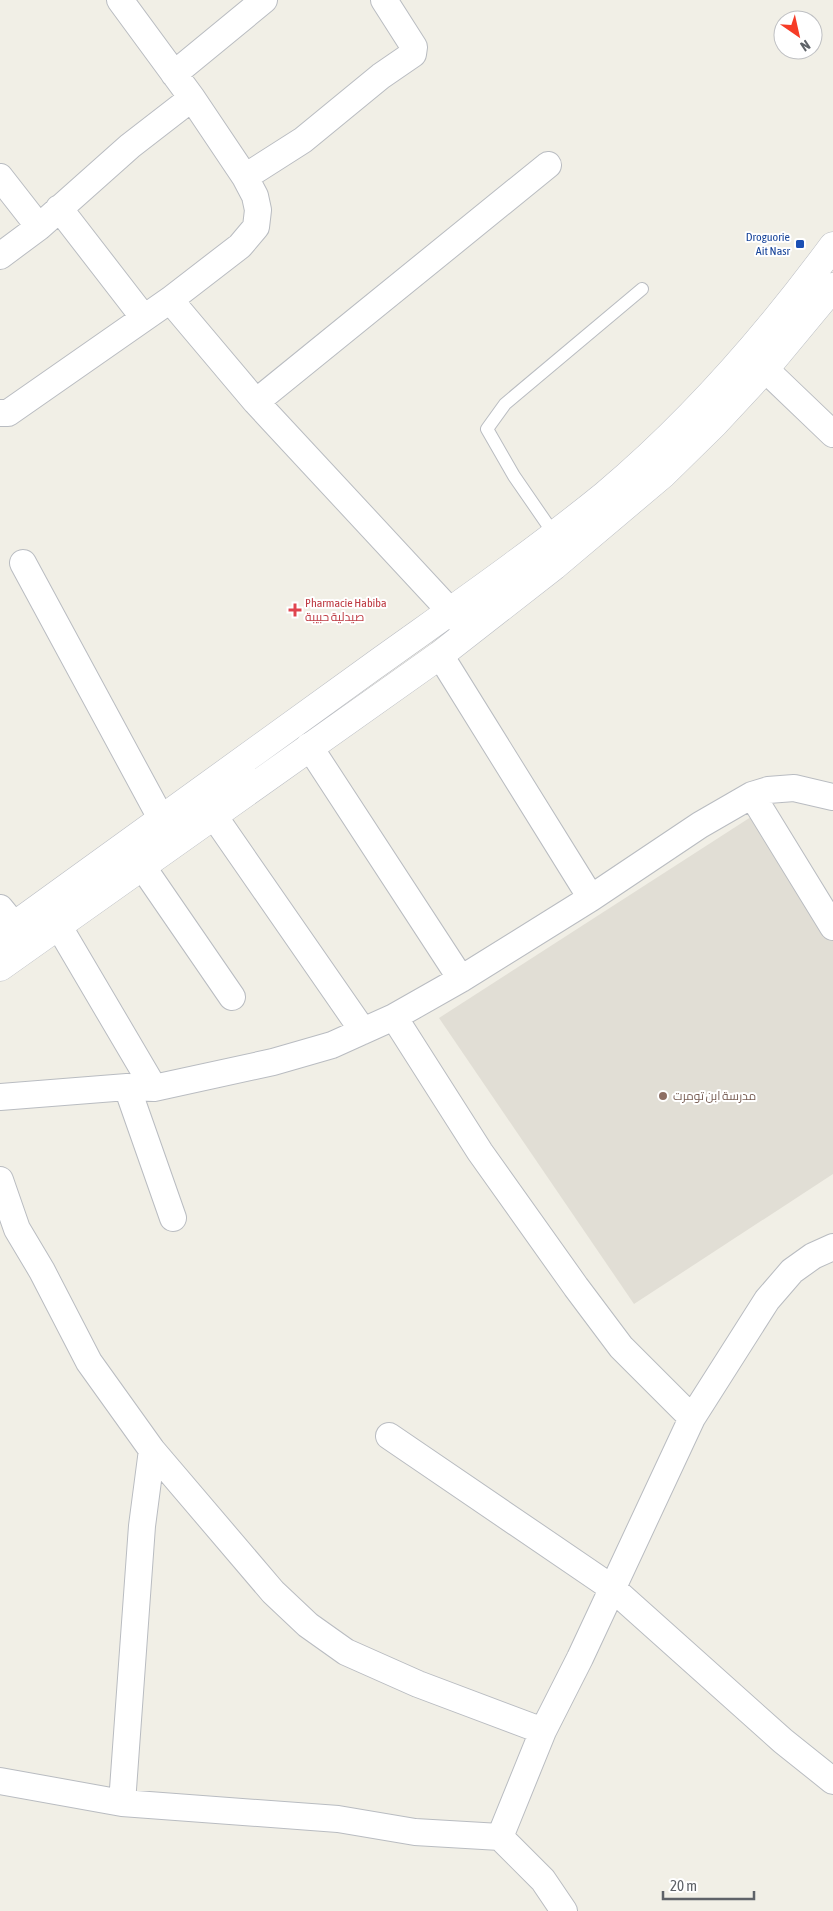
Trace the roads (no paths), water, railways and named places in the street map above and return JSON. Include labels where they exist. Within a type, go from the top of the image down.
[{"type":"main road","points":[[5,923],[162,820],[450,611],[554,534],[612,488],[699,408],[742,361],[788,306],[833,246]]},
{"type":"main road","points":[[0,966],[440,655],[554,566],[663,474],[714,424],[765,369],[833,287]]},
{"type":"street","points":[[0,413],[8,413],[170,300],[240,246],[256,227],[258,210],[255,196],[245,177],[192,98],[120,0]]},
{"type":"street","points":[[174,74],[264,0]]},
{"type":"street","points":[[245,177],[302,140],[381,76],[413,54],[414,47],[384,0]]},
{"type":"street","points":[[0,256],[39,227],[130,146],[192,98]]},
{"type":"street","points":[[256,402],[548,165]]},
{"type":"street","points":[[0,176],[39,227]]},
{"type":"street","points":[[59,208],[144,318]]},
{"type":"street","points":[[170,300],[256,402],[469,631]]},
{"type":"street","points":[[765,369],[833,434]]},
{"type":"street","points":[[23,563],[162,820]]},
{"type":"street","points":[[440,655],[591,898]]},
{"type":"street","points":[[309,746],[461,979]]},
{"type":"street","points":[[0,1097],[127,1087],[154,1088],[273,1062],[332,1045],[394,1017],[461,979],[591,898],[700,826],[752,795],[768,790],[794,788],[833,798]]},
{"type":"street","points":[[752,795],[833,927]]},
{"type":"street","points":[[214,816],[363,1032]]},
{"type":"street","points":[[142,866],[232,997]]},
{"type":"street","points":[[58,925],[154,1088]]},
{"type":"street","points":[[394,1017],[480,1152],[576,1288],[621,1347],[692,1418]]},
{"type":"street","points":[[127,1087],[173,1218]]},
{"type":"street","points":[[0,1180],[17,1229],[42,1271],[89,1362],[152,1450],[273,1592],[308,1625],[346,1652],[418,1684],[543,1731]]},
{"type":"street","points":[[500,1837],[543,1731],[692,1418],[766,1300],[792,1270],[833,1246]]},
{"type":"street","points":[[389,1436],[612,1588],[783,1741],[833,1781]]},
{"type":"street","points":[[122,1803],[142,1526],[152,1450]]},
{"type":"street","points":[[0,1781],[122,1803],[338,1819],[415,1832],[500,1837],[543,1880],[564,1911]]},
{"type":"lane","points":[[554,534],[514,476],[487,429],[506,404],[642,289]]},
{"type":"place","name":"Droguorie Ait Nasr","points":[[800,244]]},
{"type":"place","name":"Pharmacie Habiba صيدلية حبيبة","points":[[295,610]]},
{"type":"place","name":"مدرسة ابن تومرت","points":[[663,1096]]}]
